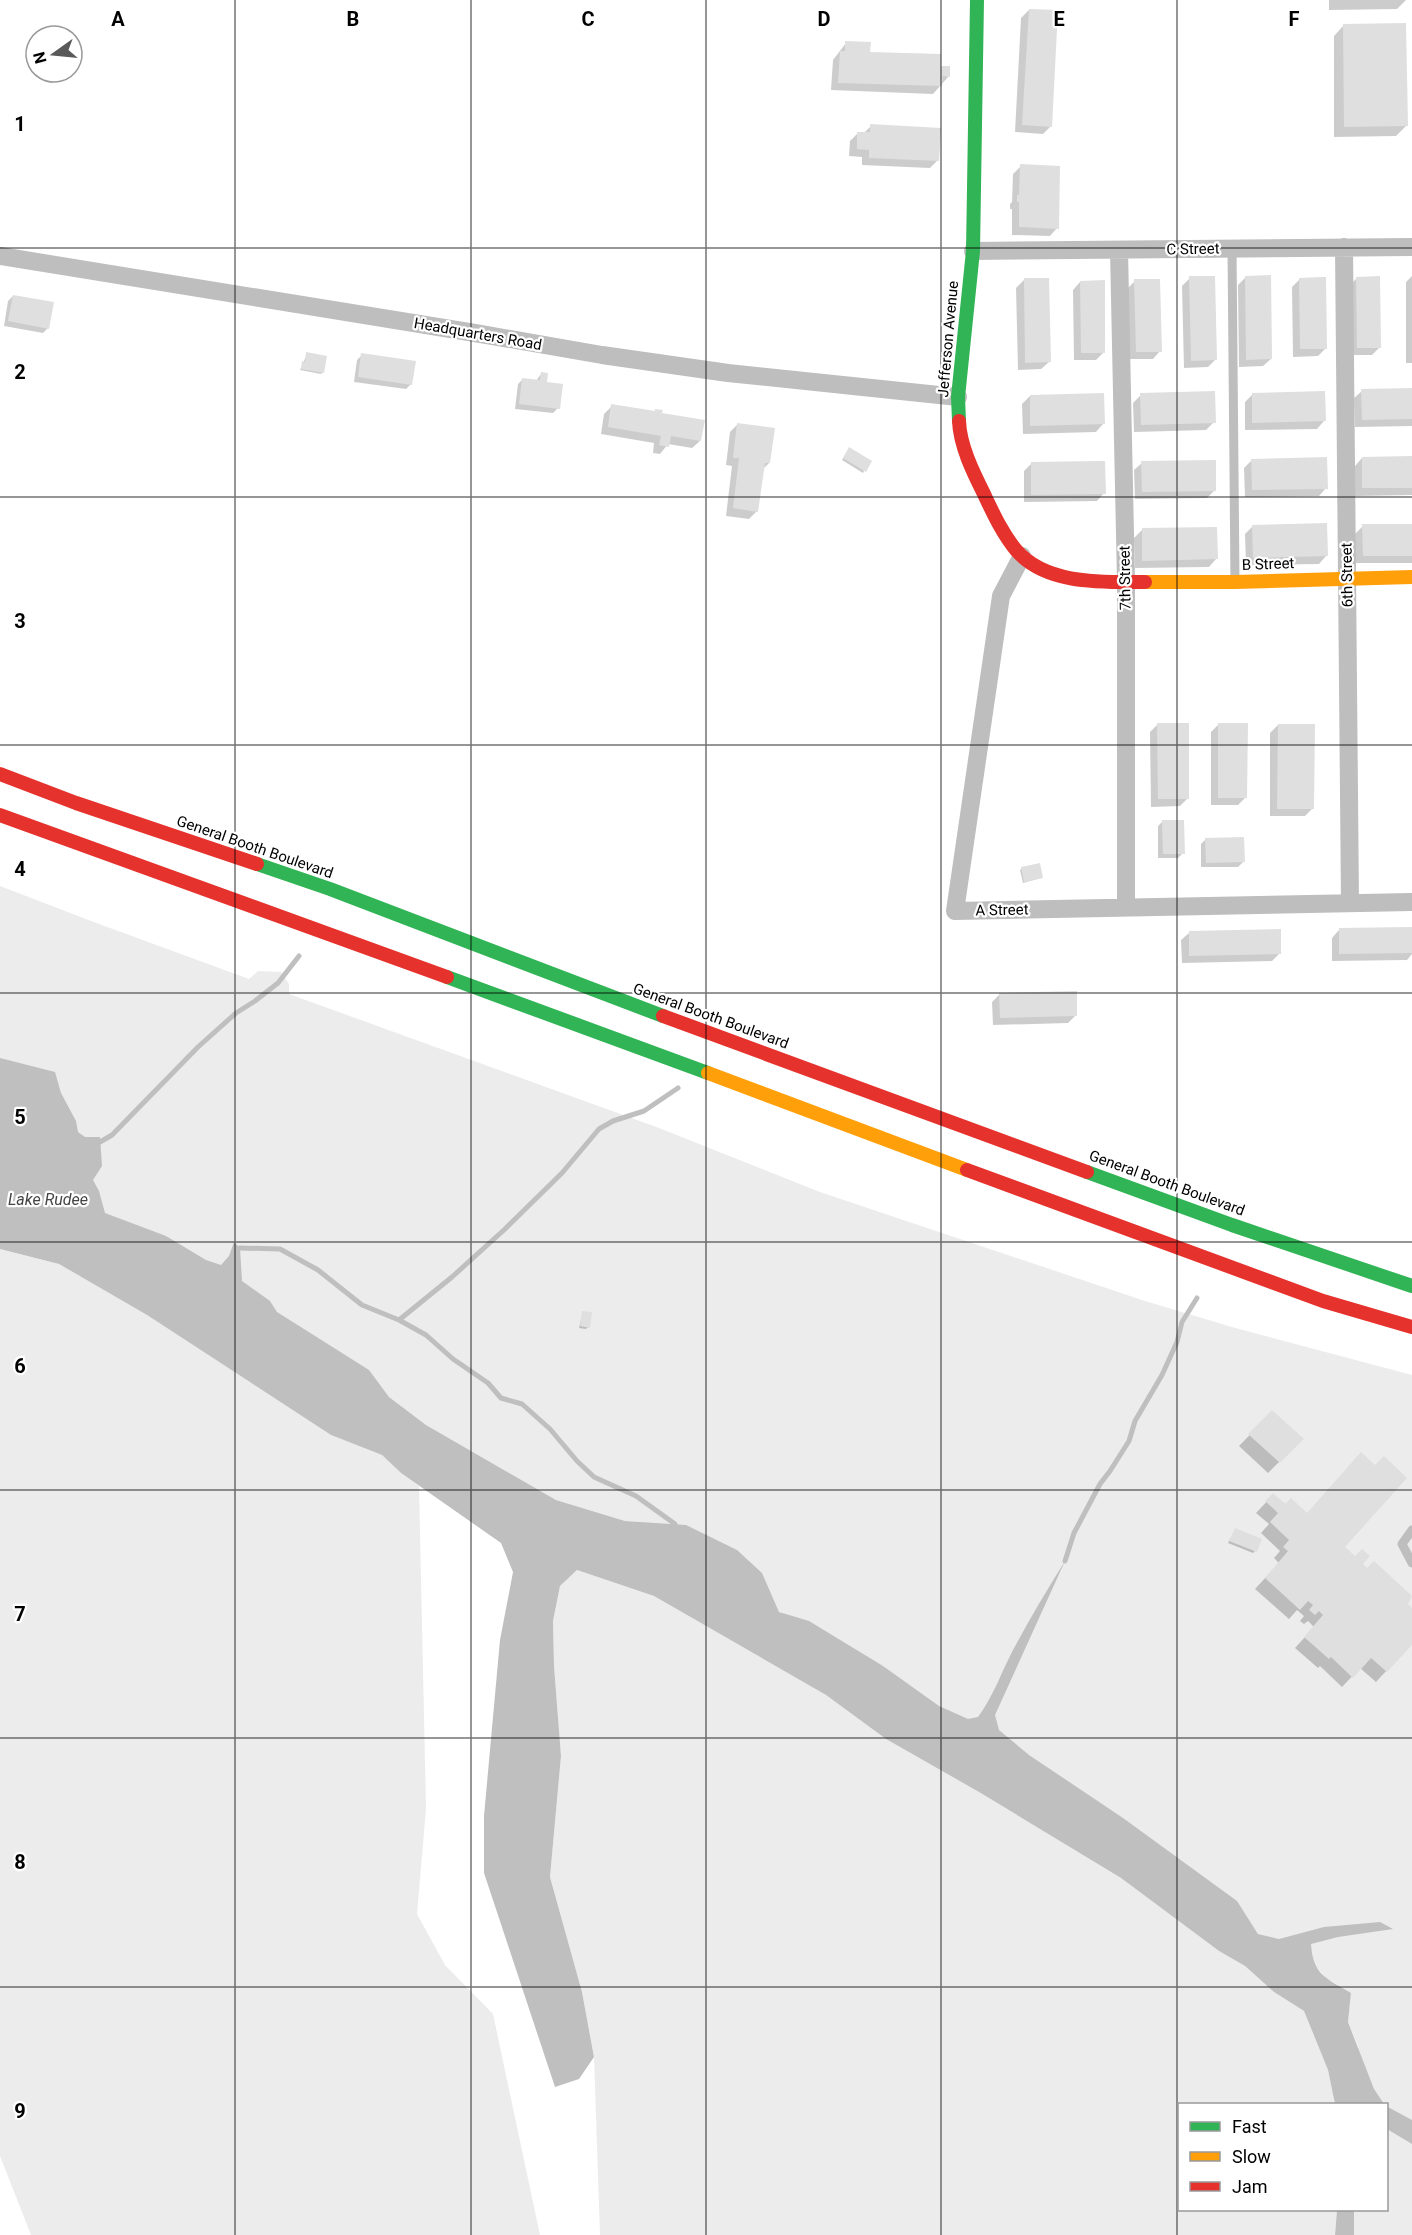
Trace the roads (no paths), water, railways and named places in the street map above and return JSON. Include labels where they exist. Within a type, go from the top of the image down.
[{"type":"main road","name":"Jefferson Avenue","points":[[977,0],[973,251],[958,397],[959,427],[970,466],[1001,529],[1022,556],[1031,564],[1052,574],[1126,582]]},
{"type":"main road","name":"B Street","points":[[1126,582],[1234,582],[1412,577]]},
{"type":"main road","name":"General Booth Boulevard","points":[[0,774],[111,820],[330,889],[627,1003],[1232,1225],[1412,1286]]},
{"type":"main road","points":[[0,815],[100,846],[1323,1301],[1412,1327]]},
{"type":"street","name":"6th Street","points":[[1344,247],[1350,903]]},
{"type":"street","name":"C Street","points":[[973,251],[1412,247]]},
{"type":"street","name":"7th Street","points":[[1119,250],[1126,582],[1126,907]]},
{"type":"street","name":"Headquarters Road","points":[[0,256],[602,355],[728,373],[958,397]]},
{"type":"street","name":"A Street","points":[[1022,556],[1001,596],[955,911],[1412,902]]},
{"type":"lane","points":[[1232,248],[1234,582]]},
{"type":"lane","points":[[1412,1530],[1402,1544],[1412,1563]]},
{"type":"water","name":"Lake Rudee","points":[[0,1058],[55,1072],[61,1093],[76,1121],[78,1132],[85,1137],[100,1137],[102,1166],[93,1180],[99,1191],[105,1213],[166,1236],[206,1260],[221,1265],[229,1256],[234,1242],[240,1248],[242,1281],[270,1301],[277,1312],[369,1370],[389,1397],[426,1425],[556,1500],[625,1521],[686,1525],[737,1550],[762,1573],[779,1612],[809,1621],[883,1666],[939,1706],[968,1719],[978,1717],[993,1693],[1025,1628],[1065,1561],[995,1715],[999,1730],[1029,1755],[1123,1818],[1237,1901],[1258,1934],[1279,1939],[1324,1927],[1380,1922],[1393,1929],[1338,1937],[1311,1944],[1315,1963],[1322,1974],[1351,1993],[1348,2022],[1374,2089],[1383,2103],[1335,2103],[1328,2070],[1304,2011],[1274,1992],[1245,1966],[1219,1951],[1121,1878],[886,1739],[826,1695],[654,1596],[577,1570],[560,1586],[553,1621],[561,1756],[550,1877],[582,1992],[594,2057],[579,2079],[555,2087],[484,1873],[484,1816],[500,1640],[513,1572],[501,1543],[401,1473],[382,1455],[331,1435],[147,1315],[59,1264],[0,1249]]},
{"type":"water","points":[[1388,2107],[1412,2120],[1412,2144],[1388,2130]]},
{"type":"water","points":[[1337,2211],[1354,2211],[1354,2235],[1335,2235]]},
{"type":"waterway","points":[[100,1142],[112,1135],[198,1047],[236,1013],[278,983],[299,956]]},
{"type":"waterway","points":[[240,1248],[280,1249],[318,1270],[362,1305],[399,1320],[452,1277],[505,1229],[562,1173],[599,1129],[613,1121],[644,1111],[678,1088]]},
{"type":"waterway","points":[[1065,1561],[1074,1533],[1100,1484],[1129,1441],[1135,1421],[1162,1375],[1177,1342],[1182,1322],[1197,1298]]},
{"type":"waterway","points":[[399,1320],[426,1335],[453,1359],[488,1383],[501,1398],[522,1404],[550,1429],[594,1477],[636,1496],[675,1524]]}]
